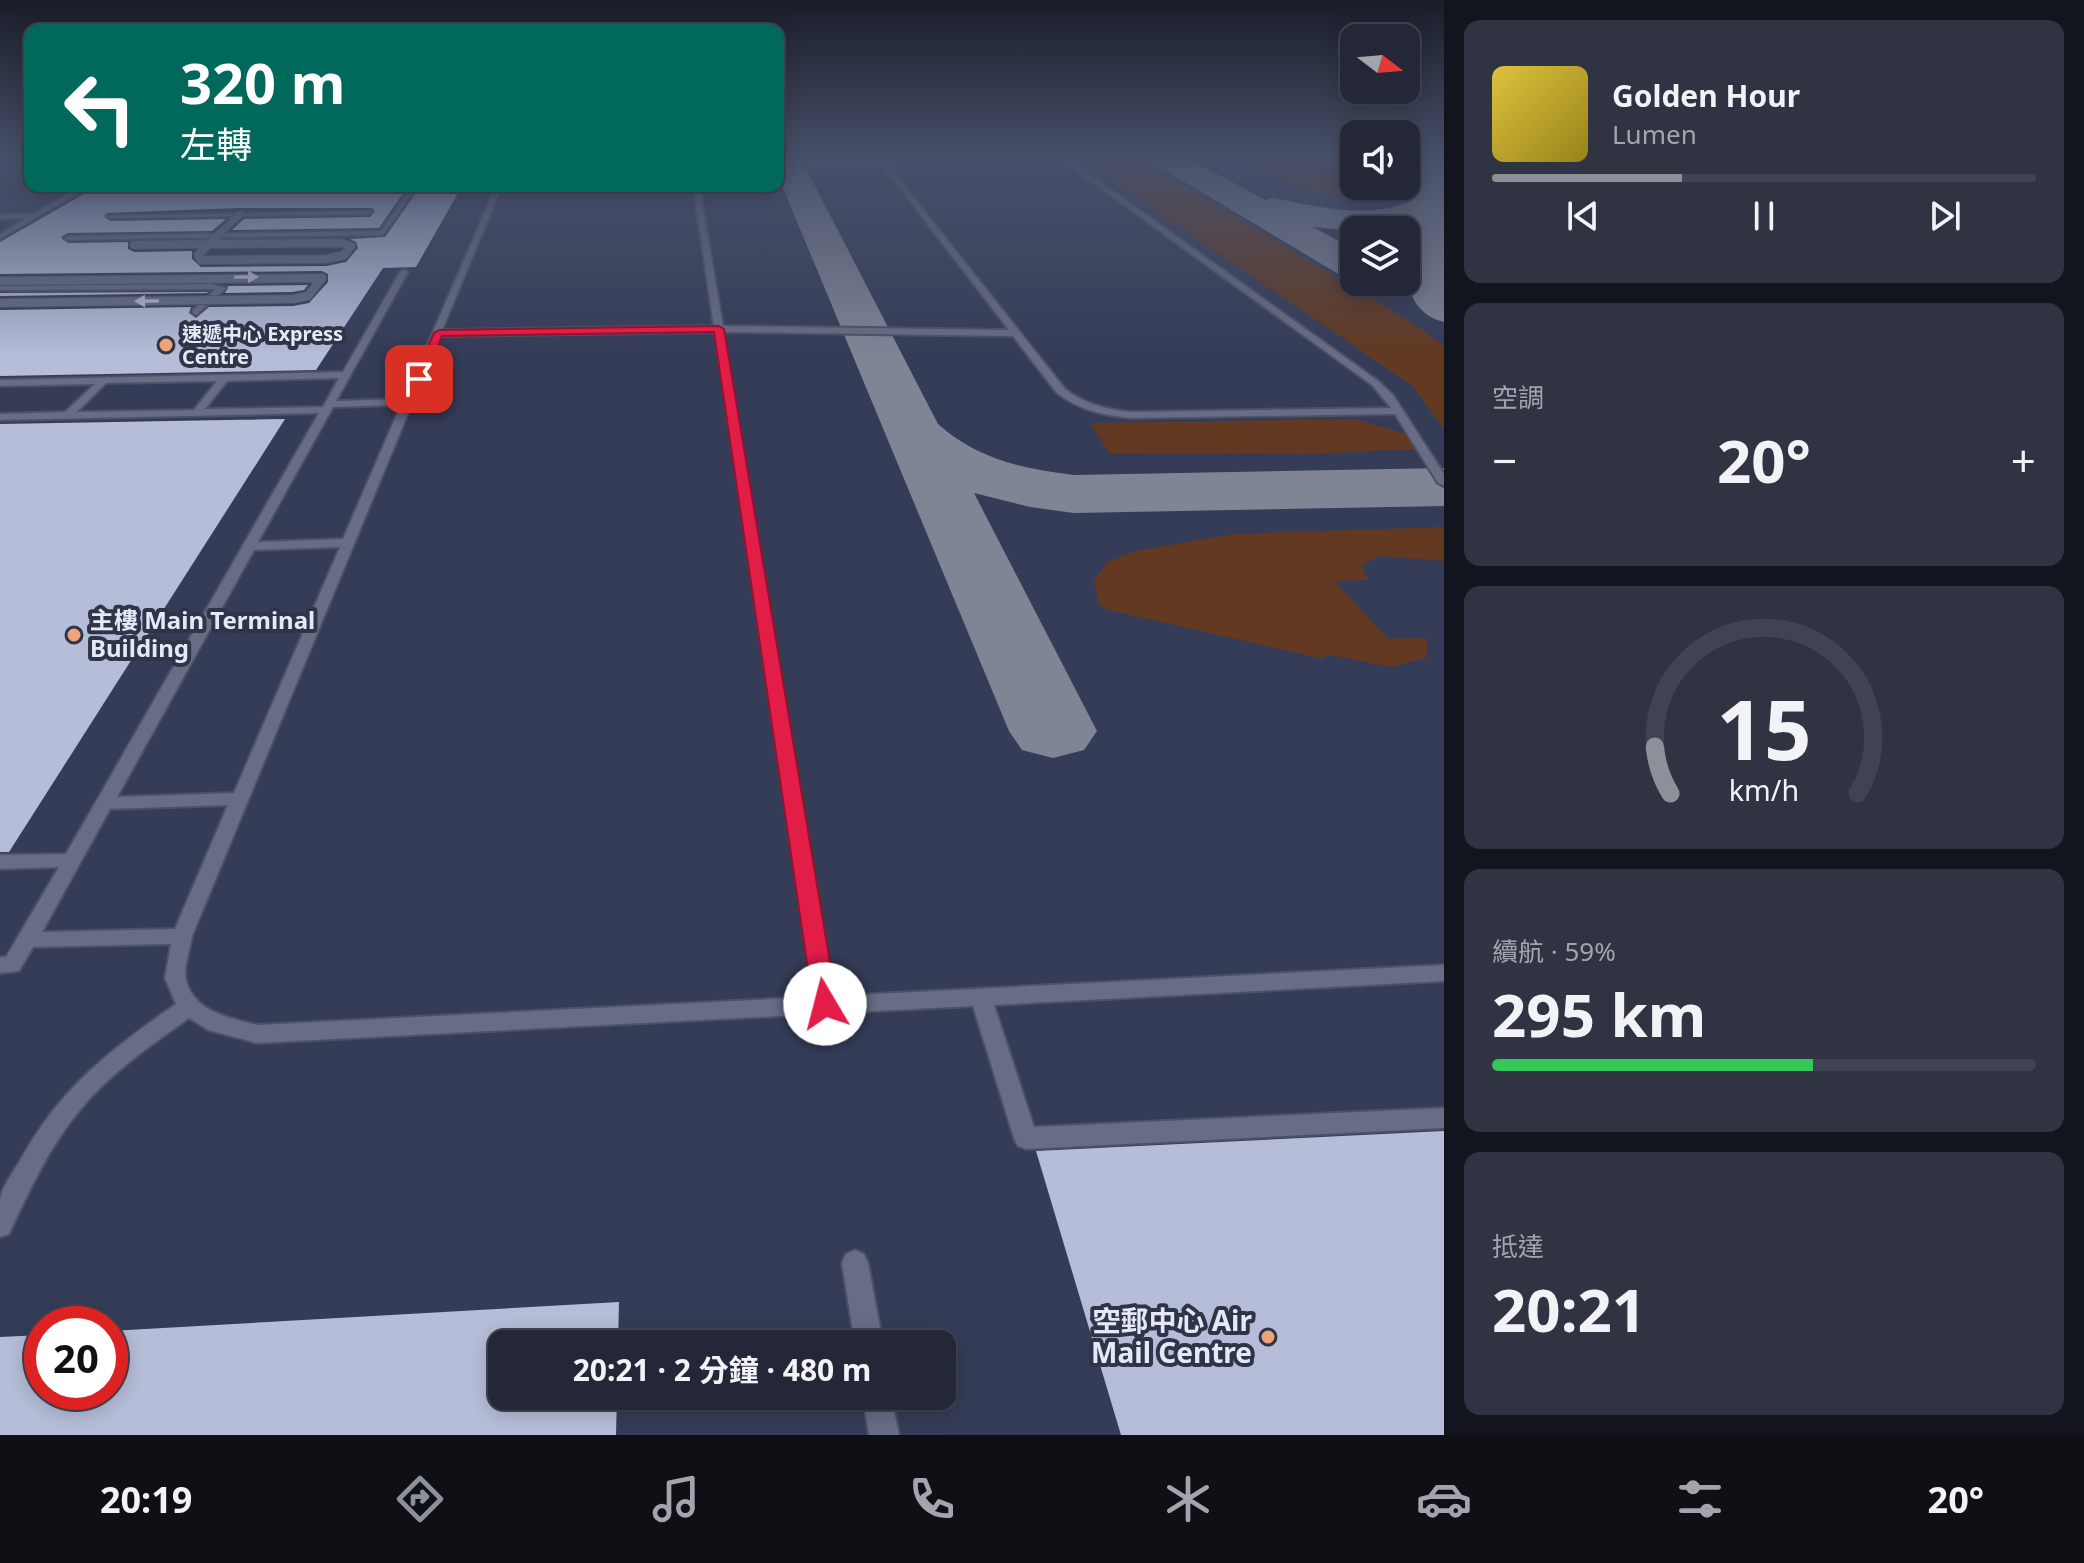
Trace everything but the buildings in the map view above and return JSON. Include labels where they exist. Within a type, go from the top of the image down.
[{"type":"lane","points":[[0,237],[26,222]]},
{"type":"lane","points":[[134,245],[189,244],[202,244],[209,244],[230,244],[341,243],[351,246],[344,255],[326,259],[201,260],[198,255],[208,245],[209,244],[219,234],[232,222]]},
{"type":"lane","points":[[68,238],[383,233],[391,222]]},
{"type":"lane","points":[[484,222],[182,936],[175,978],[188,1007],[216,1024],[257,1034],[1444,973]]},
{"type":"lane","points":[[702,222],[825,1004]]},
{"type":"lane","points":[[929,222],[1073,401],[1108,413],[1130,415],[1398,411]]},
{"type":"lane","points":[[1152,222],[1375,383],[1398,411],[1444,483]]},
{"type":"lane","points":[[0,965],[12,965],[27,940],[404,272]]},
{"type":"lane","points":[[0,281],[322,278],[308,296],[293,299],[0,303]]},
{"type":"lane","points":[[0,288],[207,285],[222,288],[196,312]]},
{"type":"lane","points":[[439,333],[719,329],[1016,333]]},
{"type":"lane","points":[[0,383],[346,375]]},
{"type":"lane","points":[[197,413],[224,378]]},
{"type":"lane","points":[[68,415],[104,380]]},
{"type":"lane","points":[[0,417],[197,413],[409,402]]},
{"type":"lane","points":[[249,546],[349,543]]},
{"type":"lane","points":[[105,803],[241,799]]},
{"type":"lane","points":[[0,862],[73,860]]},
{"type":"lane","points":[[27,940],[182,936]]},
{"type":"lane","points":[[981,997],[1026,1138],[1444,1118]]},
{"type":"lane","points":[[0,1225],[34,1157],[84,1089],[140,1041],[188,1007]]},
{"type":"lane","points":[[855,1263],[867,1330]]},
{"type":"lane","points":[[880,1410],[884,1435]]},
{"type":"shaded area","points":[[0,222],[1340,222],[1340,296],[1420,296],[1420,222],[1444,222],[1444,1435],[0,1435]]},
{"type":"shaded area","points":[[1173,222],[1244,222],[1340,279],[1340,296],[1367,296],[1444,346],[1444,430],[1414,387]]},
{"type":"shaded area","points":[[1355,419],[1406,434],[1416,449],[1305,454],[1109,453],[1090,423]]},
{"type":"shaded area","points":[[1444,527],[1444,561],[1378,556],[1361,566],[1368,580],[1334,581],[1388,639],[1425,638],[1428,648],[1425,658],[1391,667],[1325,654],[1324,659],[1109,610],[1099,605],[1094,581],[1107,562],[1136,551],[1234,534]]},
{"type":"taxiway","points":[[815,222],[914,433]]},
{"type":"taxiway","points":[[1277,222],[1340,258]]},
{"type":"taxiway","points":[[1425,222],[1422,268],[1430,291],[1444,308]]},
{"type":"taxiway","points":[[914,433],[947,460],[966,470],[1009,484],[1074,494],[1444,487]]},
{"type":"taxiway","points":[[914,433],[1053,731]]},
{"type":"place","name":"速遞中心 Express Centre","points":[[166,345]]},
{"type":"place","name":"主樓 Main Terminal Building","points":[[74,635]]},
{"type":"place","name":"空郵中心 Air Mail Centre","points":[[1268,1337]]},
{"type":"route","points":[[419,379],[439,333],[719,329],[825,1004]]}]
